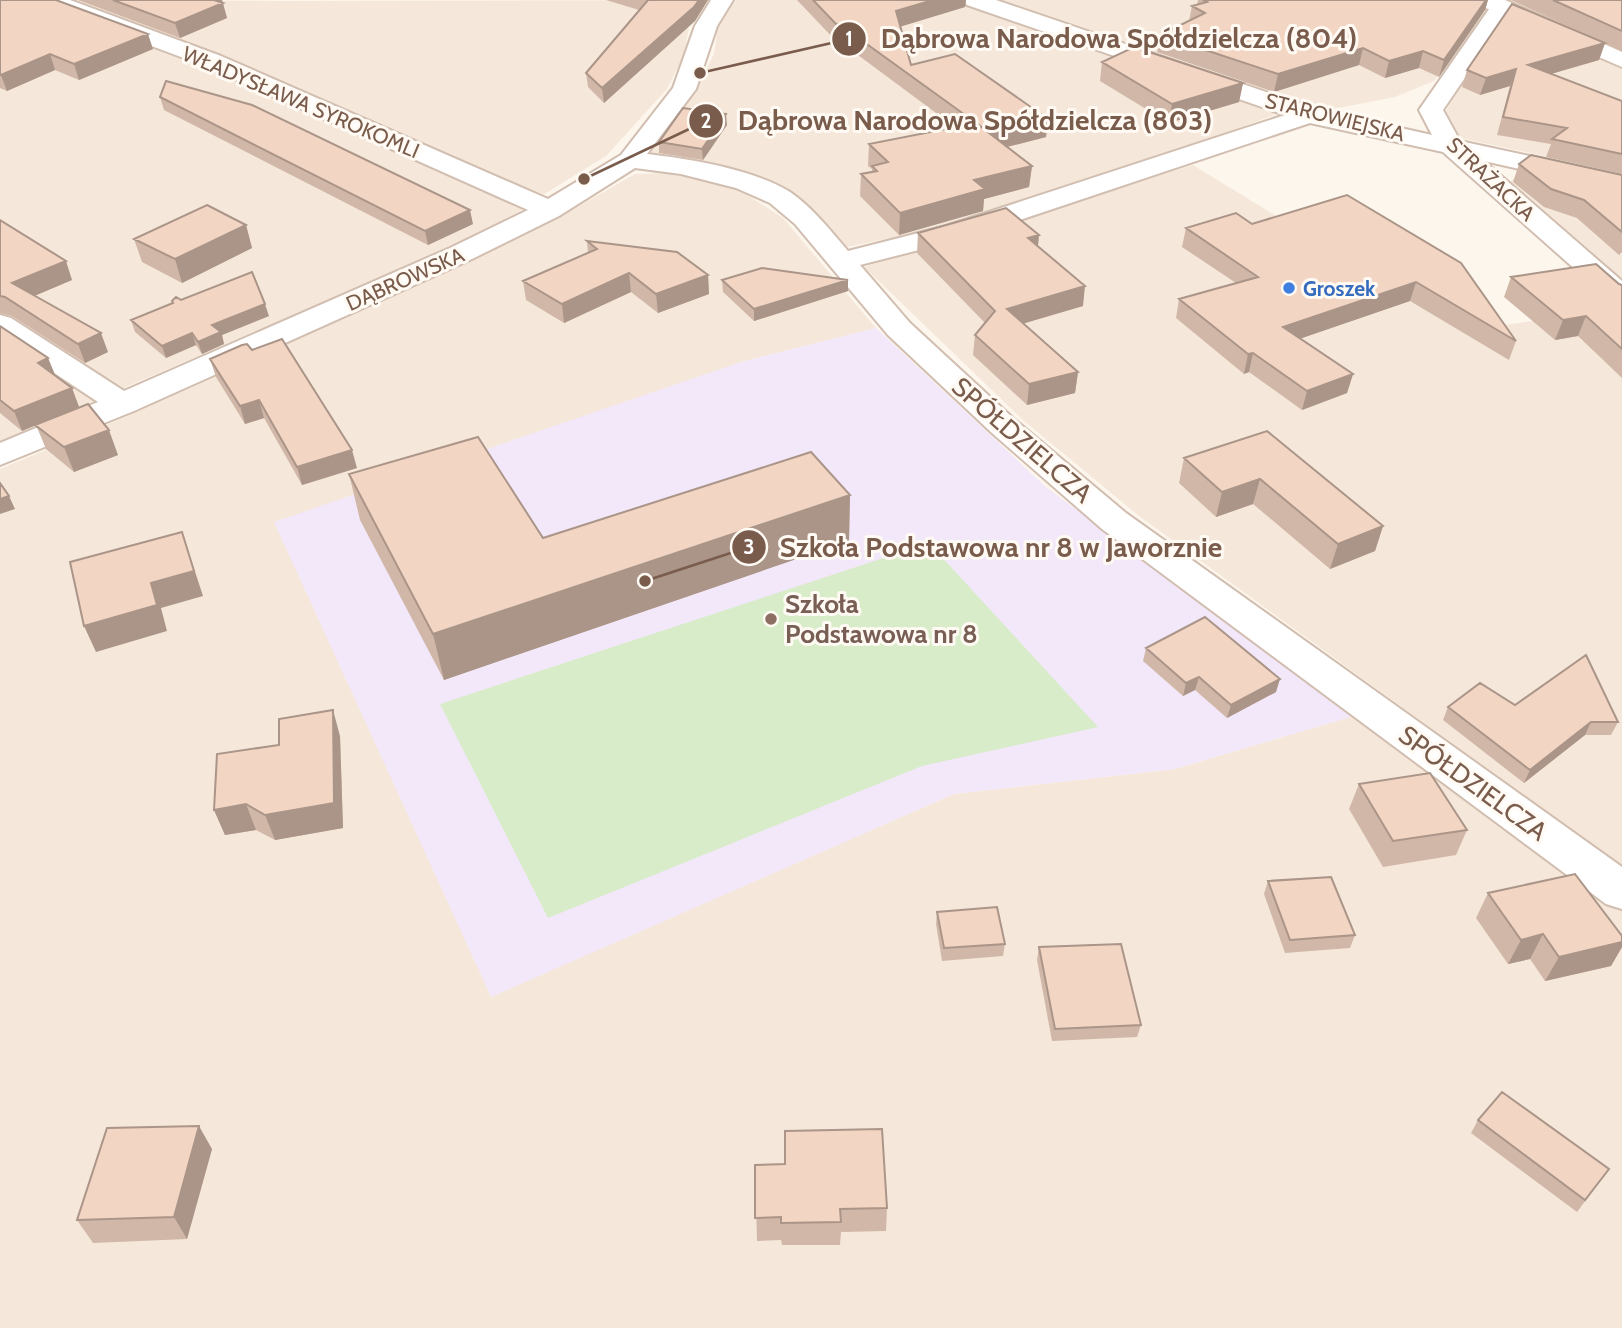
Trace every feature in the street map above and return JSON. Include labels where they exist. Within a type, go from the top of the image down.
[{"type":"street","name":"WŁADYSŁAWA SYROKOMLI","points":[[50,0],[213,61],[550,210]]},
{"type":"street","name":"DĄBROWSKA","points":[[0,455],[123,404],[460,254],[550,210],[630,160],[684,89],[706,26],[722,0]]},
{"type":"street","name":"STAROWIEJSKA","points":[[975,0],[1309,115],[1622,184]]},
{"type":"street","points":[[1495,4],[1622,60]]},
{"type":"street","name":"STRAŻACKA","points":[[1495,4],[1431,110],[1449,144],[1622,296]]},
{"type":"street","points":[[840,261],[956,232],[1309,115]]},
{"type":"street","name":"SPÓŁDZIELCZA","points":[[630,160],[681,166],[745,182],[779,197],[806,218],[899,329],[1003,426],[1114,521],[1622,891]]},
{"type":"street","points":[[0,324],[123,404]]},
{"type":"shaded area","points":[[0,0],[60,8],[207,69],[524,209],[446,250],[0,441]]},
{"type":"shaded area","points":[[68,0],[706,0],[689,27],[684,55],[667,89],[606,156],[538,198]]},
{"type":"shaded area","points":[[736,0],[958,0],[1282,112],[1090,182],[948,226],[847,247],[801,200],[747,174],[649,155],[696,90],[714,54],[718,24]]},
{"type":"shaded area","points":[[1000,0],[1474,0],[1491,8],[1434,81],[1395,97],[1323,111]]},
{"type":"shaded area","points":[[1509,18],[1622,69],[1622,173],[1460,138],[1446,111],[1462,82]]},
{"type":"shaded area","points":[[1193,165],[1463,331],[1539,320],[1622,314],[1622,867],[1139,516],[1024,421],[864,267]]},
{"type":"shaded area","points":[[1526,167],[1622,192],[1622,284],[1508,184]]},
{"type":"shaded area","points":[[668,173],[738,189],[783,218],[876,328],[741,362],[491,996],[954,794],[1175,769],[1354,716],[1622,910],[1622,1328],[0,1328],[0,469],[130,415],[473,258],[565,214],[635,174]]},
{"type":"shaded area","name":"Szkoła Podstawowa nr 8","points":[[876,328],[1046,487],[1354,716],[1175,769],[954,794],[491,997],[274,522],[741,362]]},
{"type":"green space","points":[[929,543],[1098,727],[922,766],[548,918],[440,704]]},
{"type":"building","points":[[0,0],[56,0],[148,34],[74,64],[50,54],[1,75]]},
{"type":"building","points":[[113,0],[214,0],[223,3],[175,23]]},
{"type":"building","points":[[648,0],[699,0],[602,88],[586,73]]},
{"type":"building","points":[[813,0],[933,0],[896,11],[911,65],[955,54],[1048,119],[990,133],[836,24]]},
{"type":"building","points":[[1203,0],[1486,0],[1444,60],[1423,51],[1389,61],[1363,48],[1278,74],[1160,35],[1205,13],[1192,6],[1207,2]]},
{"type":"building","points":[[1553,0],[1622,0],[1622,31]]},
{"type":"building","points":[[1512,4],[1605,43],[1528,65],[1622,101],[1622,154],[1552,139],[1567,128],[1503,117],[1516,69],[1486,78],[1467,70]]},
{"type":"building","points":[[1134,47],[1243,83],[1172,104],[1102,62]]},
{"type":"building","points":[[166,81],[252,105],[470,210],[425,231],[160,97]]},
{"type":"building","points":[[683,108],[726,114],[702,149],[659,142]]},
{"type":"building","points":[[976,123],[1032,166],[974,180],[985,189],[900,213],[861,174],[877,171],[872,166],[888,162],[869,144]]},
{"type":"building","points":[[1531,155],[1622,175],[1622,232],[1584,200],[1551,189],[1519,164]]},
{"type":"building","points":[[1347,195],[1461,263],[1516,341],[1416,282],[1283,327],[1353,374],[1307,391],[1253,353],[1248,354],[1179,299],[1258,277],[1186,228],[1236,213],[1252,224]]},
{"type":"building","points":[[207,205],[246,225],[175,259],[134,239]]},
{"type":"building","points":[[1006,208],[1039,235],[1028,238],[1085,286],[1007,309],[1078,372],[1029,384],[975,335],[995,311],[918,233]]},
{"type":"building","points":[[0,220],[66,261],[12,283],[101,333],[78,344],[0,296]]},
{"type":"building","points":[[587,241],[677,252],[708,275],[656,294],[629,273],[562,304],[523,281],[597,249]]},
{"type":"building","points":[[1596,264],[1622,285],[1622,349],[1586,316],[1563,320],[1511,277]]},
{"type":"building","points":[[762,268],[848,280],[754,309],[722,280]]},
{"type":"building","points":[[252,272],[265,304],[212,325],[221,332],[198,342],[192,333],[162,346],[131,320],[173,303],[176,297],[181,300]]},
{"type":"building","points":[[0,326],[48,358],[38,363],[72,388],[14,411],[0,400]]},
{"type":"building","points":[[282,339],[352,450],[297,467],[259,400],[240,406],[210,359],[242,345],[247,344],[252,350]]},
{"type":"building","points":[[88,404],[109,430],[64,447],[35,425]]},
{"type":"building","points":[[1267,431],[1383,526],[1338,544],[1260,479],[1222,492],[1184,458]]},
{"type":"building","points":[[478,437],[543,538],[811,452],[850,495],[433,634],[349,474]]},
{"type":"building","points":[[0,483],[9,496],[0,499]]},
{"type":"building","points":[[182,532],[194,571],[151,583],[157,605],[84,626],[70,562]]},
{"type":"building","points":[[1205,617],[1280,679],[1231,705],[1199,677],[1186,683],[1146,648]]},
{"type":"building","points":[[1586,655],[1618,722],[1591,722],[1530,770],[1448,707],[1480,683],[1515,705]]},
{"type":"building","points":[[333,710],[334,803],[265,815],[246,804],[214,810],[217,754],[279,745],[279,719]]},
{"type":"building","points":[[1430,773],[1467,830],[1393,841],[1359,784]]},
{"type":"building","points":[[1575,874],[1622,936],[1622,942],[1559,957],[1543,934],[1521,940],[1488,893]]},
{"type":"building","points":[[1331,877],[1355,935],[1290,940],[1268,881]]},
{"type":"building","points":[[997,907],[1005,944],[944,948],[937,912]]},
{"type":"building","points":[[1121,944],[1141,1025],[1055,1029],[1039,947]]},
{"type":"building","points":[[1502,1092],[1609,1169],[1585,1200],[1478,1120]]},
{"type":"building","points":[[199,1126],[174,1217],[77,1220],[107,1128]]},
{"type":"building","points":[[882,1129],[887,1208],[840,1209],[841,1222],[781,1223],[781,1217],[755,1218],[755,1165],[785,1164],[785,1131]]},
{"type":"place","name":"Dąbrowa Narodowa Spółdzielcza (804)","points":[[700,73]]},
{"type":"place","name":"Dąbrowa Narodowa Spółdzielcza (803)","points":[[584,179]]},
{"type":"place","name":"Groszek","points":[[1289,288]]},
{"type":"place","name":"Szkoła Podstawowa nr 8 w Jaworznie","points":[[645,581]]},
{"type":"place","name":"Szkoła Podstawowa nr 8","points":[[771,619]]}]
